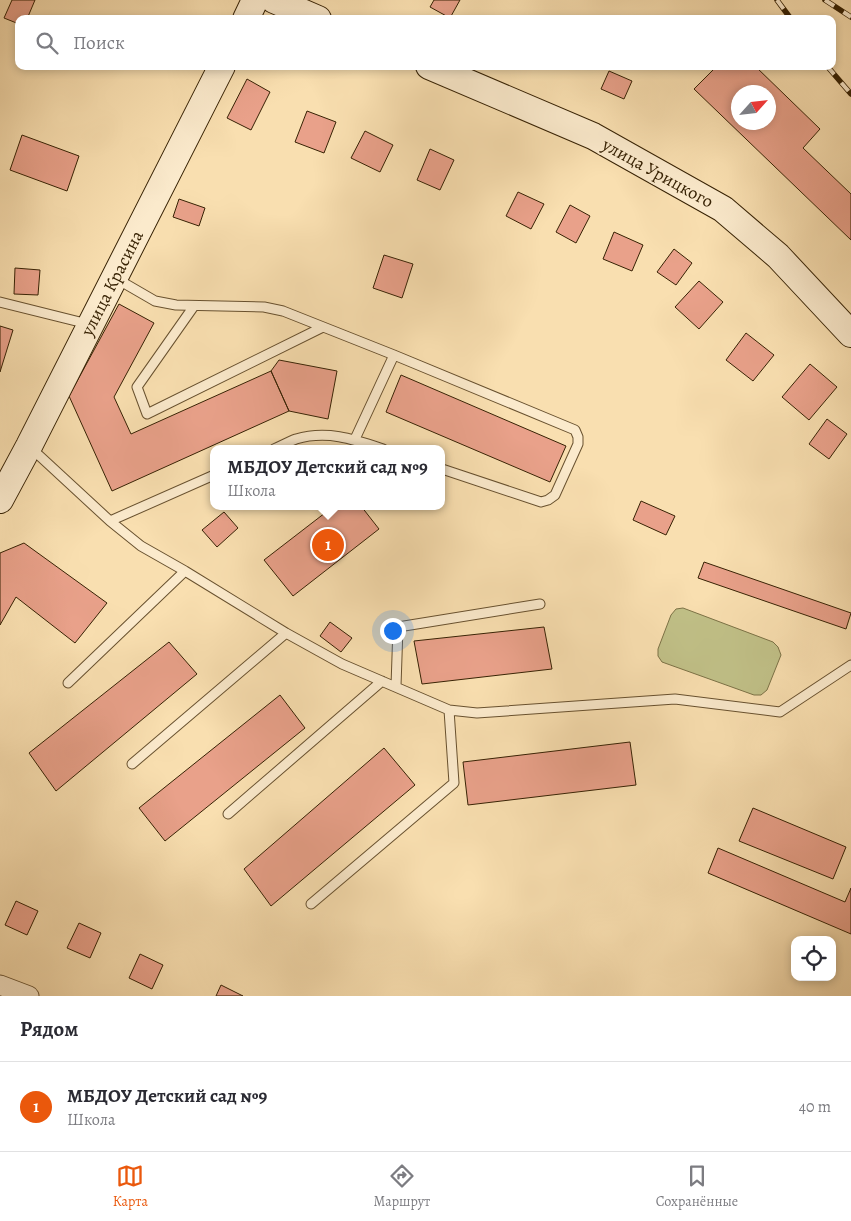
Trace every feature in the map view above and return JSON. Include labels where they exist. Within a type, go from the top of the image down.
[{"type":"main road","points":[[248,15],[255,0]]},
{"type":"main road","points":[[274,0],[309,15]]},
{"type":"main road","name":"улица Красина","points":[[0,500],[220,70]]},
{"type":"main road","name":"улица Урицкого","points":[[438,70],[593,136],[723,209],[778,256],[851,334]]},
{"type":"street","points":[[0,985],[29,996]]},
{"type":"lane","points":[[115,278],[155,301],[176,306],[264,307],[283,311],[575,430],[578,437],[578,444],[555,495],[541,502],[445,470]]},
{"type":"lane","points":[[0,302],[90,325]]},
{"type":"lane","points":[[194,306],[136,387],[147,414],[323,327]]},
{"type":"lane","points":[[355,439],[394,355]]},
{"type":"lane","points":[[283,445],[295,440],[323,435],[355,439],[372,445]]},
{"type":"lane","points":[[29,446],[110,521],[141,546],[185,570],[286,633],[342,664],[449,710],[477,713],[675,699],[780,712],[851,665]]},
{"type":"lane","points":[[110,521],[210,477]]},
{"type":"lane","points":[[68,683],[185,570]]},
{"type":"lane","points":[[396,686],[398,627],[540,604]]},
{"type":"lane","points":[[132,764],[286,633]]},
{"type":"lane","points":[[228,814],[382,681]]},
{"type":"lane","points":[[311,904],[454,783],[449,710]]},
{"type":"green space","points":[[683,608],[773,642],[778,647],[781,655],[767,690],[761,695],[754,695],[662,662],[658,656],[658,649],[671,615],[676,609]]},
{"type":"building","points":[[12,0],[35,0],[29,15],[15,15],[15,22],[4,18]]},
{"type":"building","points":[[434,0],[460,0],[452,15],[445,15],[430,7]]},
{"type":"building","points":[[713,70],[759,70],[775,85],[731,85],[731,125],[694,89]]},
{"type":"building","points":[[609,71],[632,81],[624,99],[601,89]]},
{"type":"building","points":[[247,79],[270,92],[251,130],[227,118]]},
{"type":"building","points":[[776,86],[820,129],[803,148],[851,194],[851,240],[737,130],[776,130]]},
{"type":"building","points":[[307,111],[336,122],[324,153],[295,142]]},
{"type":"building","points":[[365,131],[393,145],[380,172],[351,158]]},
{"type":"building","points":[[22,135],[79,156],[67,191],[10,170]]},
{"type":"building","points":[[430,149],[454,160],[440,190],[417,180]]},
{"type":"building","points":[[518,192],[544,204],[531,229],[506,216]]},
{"type":"building","points":[[179,199],[205,208],[199,226],[173,217]]},
{"type":"building","points":[[570,205],[590,216],[576,243],[556,232]]},
{"type":"building","points":[[614,232],[643,245],[632,271],[603,259]]},
{"type":"building","points":[[674,249],[692,263],[676,285],[657,272]]},
{"type":"building","points":[[384,255],[413,264],[402,298],[373,288]]},
{"type":"building","points":[[15,268],[40,270],[38,295],[14,294]]},
{"type":"building","points":[[699,281],[723,302],[699,329],[675,307]]},
{"type":"building","points":[[119,304],[154,323],[114,397],[131,434],[271,371],[289,411],[210,445],[210,447],[112,491],[69,396]]},
{"type":"building","points":[[0,326],[13,330],[0,372]]},
{"type":"building","points":[[746,333],[774,355],[753,381],[726,360]]},
{"type":"building","points":[[279,360],[337,371],[328,419],[289,411],[271,371]]},
{"type":"building","points":[[810,364],[837,387],[809,420],[782,397]]},
{"type":"building","points":[[401,375],[566,446],[550,482],[386,412]]},
{"type":"building","points":[[827,419],[847,434],[829,459],[809,444]]},
{"type":"building","points":[[641,501],[675,516],[666,535],[633,520]]},
{"type":"building","points":[[329,510],[364,510],[379,529],[293,596],[264,560]]},
{"type":"building","points":[[224,512],[238,528],[217,547],[202,530]]},
{"type":"building","points":[[24,543],[107,603],[75,643],[16,597],[0,625],[0,553]]},
{"type":"building","points":[[704,562],[851,613],[846,629],[698,578]]},
{"type":"building","points":[[330,622],[352,638],[341,652],[320,636]]},
{"type":"building","points":[[544,627],[552,669],[422,684],[414,641]]},
{"type":"building","points":[[169,642],[197,674],[56,791],[29,753]]},
{"type":"building","points":[[280,695],[305,728],[165,841],[139,808]]},
{"type":"building","points":[[630,742],[636,785],[468,805],[463,762]]},
{"type":"building","points":[[384,748],[415,785],[271,906],[244,869]]},
{"type":"building","points":[[753,808],[846,847],[833,879],[739,841]]},
{"type":"building","points":[[718,848],[845,902],[851,888],[851,934],[708,873]]},
{"type":"building","points":[[16,901],[38,911],[27,935],[5,925]]},
{"type":"building","points":[[79,923],[101,933],[90,958],[67,948]]},
{"type":"building","points":[[140,954],[163,965],[152,989],[129,978]]},
{"type":"building","points":[[221,985],[243,996],[216,996]]},
{"type":"railway","points":[[777,0],[788,15]]},
{"type":"railway","points":[[825,0],[851,17]]},
{"type":"railway","points":[[830,70],[851,94]]},
{"type":"place","name":"МБДОУ Детский сад №9","points":[[328,545]]}]
